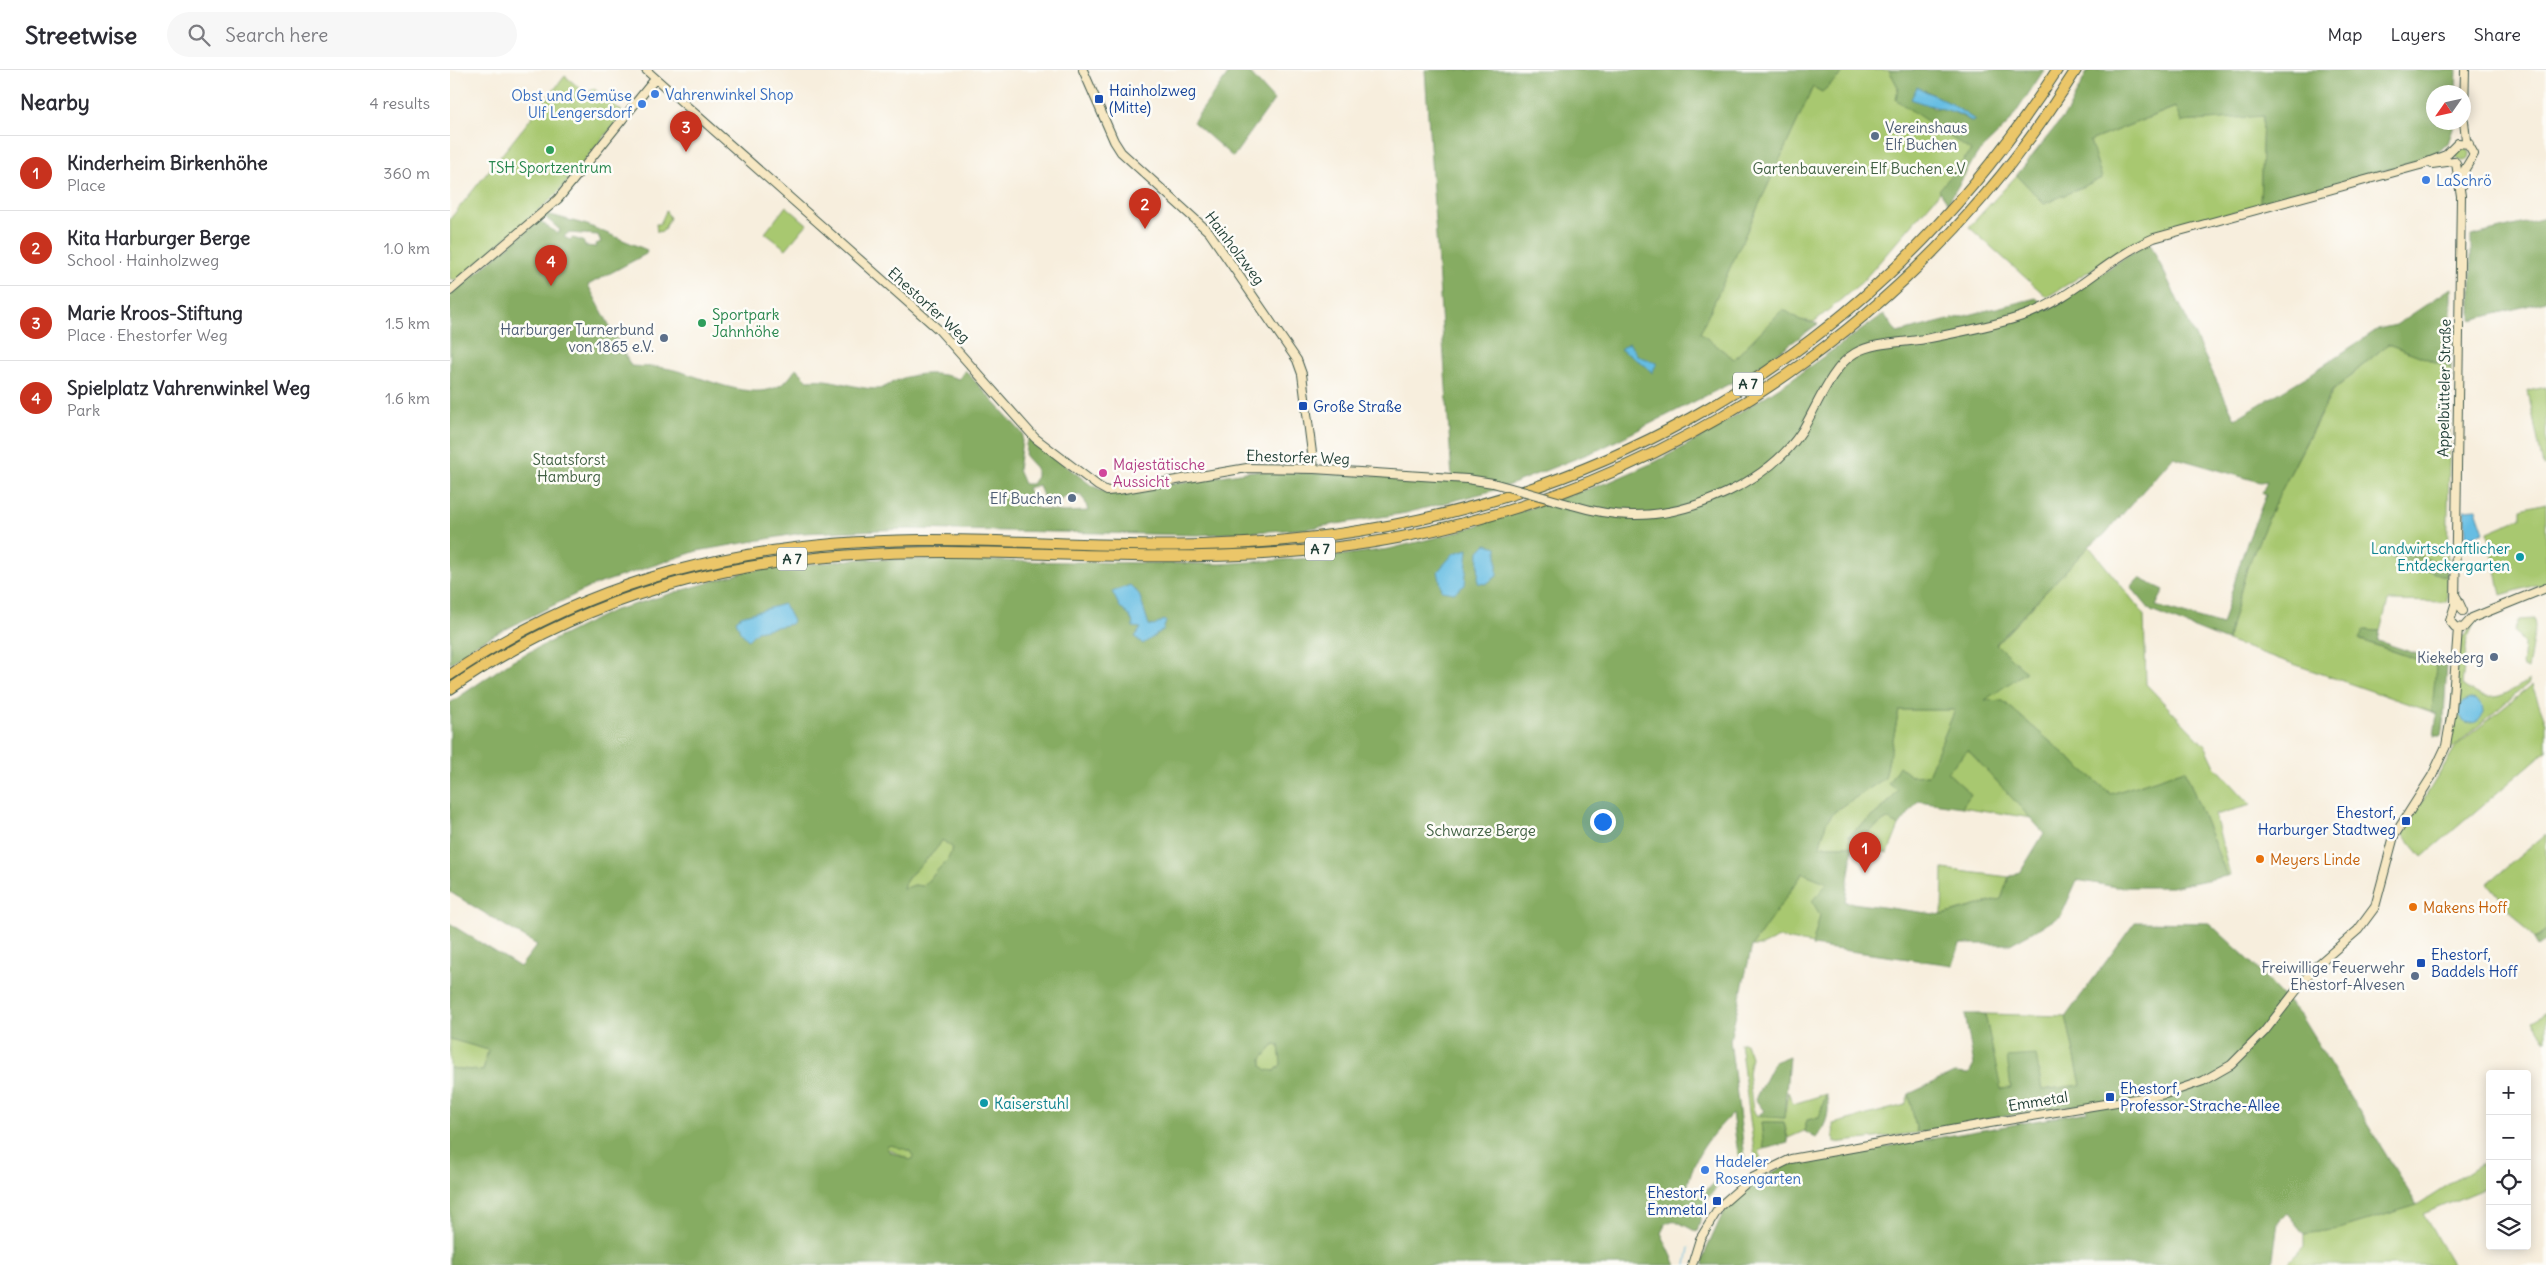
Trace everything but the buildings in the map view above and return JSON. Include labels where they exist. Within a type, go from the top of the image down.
[{"type":"highway","name":"A 7","points":[[450,675],[510,638],[589,599],[675,570],[744,554],[820,545],[912,540],[1197,546],[1255,543],[1377,529],[1446,514],[1537,487],[1617,455],[1683,422],[1764,373],[1829,326],[1877,285],[1954,209],[2007,143],[2057,70]]},
{"type":"highway","name":"A 7","points":[[450,689],[514,648],[580,616],[678,580],[746,566],[798,558],[903,553],[1152,557],[1297,552],[1351,546],[1477,520],[1565,490],[1656,451],[1726,413],[1796,369],[1854,326],[1911,275],[1965,220],[2019,154],[2076,70]]},
{"type":"main road","name":"Ehestorfer Weg","points":[[646,70],[933,324],[961,352],[1035,438],[1107,491],[1247,468],[1314,469],[1468,479],[1493,483],[1608,514],[1655,514],[1696,505],[1735,488],[1762,472],[1790,446],[1802,431],[1838,369],[1849,357],[1865,349],[1926,339],[2018,317],[2048,304],[2123,255],[2154,238],[2420,166]]},
{"type":"main road","name":"Hainholzweg","points":[[1083,70],[1114,142],[1122,152],[1209,232],[1297,360],[1302,374],[1314,469]]},
{"type":"main road","points":[[2465,70],[2465,85]]},
{"type":"main road","points":[[450,291],[558,199],[655,79]]},
{"type":"main road","points":[[2420,166],[2452,151],[2457,144],[2461,130]]},
{"type":"main road","points":[[2420,166],[2455,162],[2461,165],[2468,164],[2474,155],[2465,130]]},
{"type":"main road","points":[[2457,144],[2469,144]]},
{"type":"main road","points":[[2452,151],[2455,162]]},
{"type":"main road","name":"Appelbütteler Straße","points":[[2455,162],[2461,196]]},
{"type":"main road","name":"Appelbütteler Straße","points":[[2452,613],[2455,606],[2461,196],[2465,170],[2468,164]]},
{"type":"main road","name":"Appelbütteler Straße","points":[[2454,581],[2458,599],[2465,612]]},
{"type":"main road","points":[[2533,595],[2546,588]]},
{"type":"main road","points":[[2483,613],[2452,613],[2451,622],[2458,628],[2465,626],[2468,621],[2483,613],[2546,592]]},
{"type":"main road","points":[[2465,612],[2468,621]]},
{"type":"main road","name":"Emmetal","points":[[1692,1265],[1700,1239],[1720,1206],[1752,1178],[1791,1159],[2165,1094],[2211,1078],[2231,1065],[2255,1043],[2313,969],[2351,937],[2371,915],[2379,898],[2394,836],[2432,776],[2446,746],[2452,711],[2458,628]]},
{"type":"green space","points":[[1231,70],[1247,70],[1274,100],[1233,157],[1193,122]]},
{"type":"green space","name":"Staatsforst Hamburg","points":[[1425,70],[1846,70],[1822,92],[1813,87],[1700,333],[1734,359],[1783,309],[1800,320],[1818,324],[1747,375],[1600,449],[1499,489],[1406,513],[1305,529],[1197,535],[909,529],[801,533],[697,551],[592,586],[476,644],[450,664],[450,295],[543,218],[540,221],[558,234],[560,230],[544,216],[547,214],[587,225],[647,250],[646,254],[588,285],[631,366],[665,368],[720,385],[755,391],[771,389],[785,382],[796,368],[808,380],[826,380],[877,389],[905,377],[921,374],[936,374],[959,379],[965,370],[1023,434],[1018,470],[1024,484],[1032,484],[1036,478],[1036,468],[1025,456],[1026,444],[1029,438],[1091,485],[1110,494],[1252,471],[1452,478]],"holes":[[[568,233],[598,235],[601,242],[596,244],[596,247],[585,246],[583,241],[573,238],[570,240],[564,237]],[[1039,485],[1044,499],[1060,501],[1064,497],[1080,495],[1085,501],[1088,511],[1064,512],[1036,508],[1027,488]]]},
{"type":"green space","name":"Gartenbauverein Elf Buchen e.V","points":[[1846,70],[1889,70],[1898,87],[1897,100],[1971,151],[1936,197],[1862,282],[1814,322],[1800,320],[1783,309],[1734,359],[1700,333],[1813,87],[1822,92]]},
{"type":"green space","points":[[1889,70],[2044,70],[2009,123],[1977,154],[1948,203],[1939,190],[1971,151],[1896,100],[1898,87]],"holes":[[[1925,90],[1965,113],[1971,121],[1948,109],[1932,108]]]},
{"type":"green space","points":[[2088,70],[2457,70],[2456,85],[2426,85],[2426,130],[2453,130],[2448,143],[2434,156],[2260,206],[2263,116],[2181,122],[2175,107],[2090,141],[2102,178],[2044,204],[2017,175],[2068,111]]},
{"type":"green space","name":"TSH Sportzentrum","points":[[565,76],[587,94],[593,88],[624,113],[555,196],[457,280],[450,279],[450,219]]},
{"type":"green space","name":"Gartenbauverein Elf Buchen e.V","points":[[2176,107],[2181,122],[2263,115],[2260,206],[2155,233],[2136,242],[2047,297],[1969,227],[2017,175],[2044,204],[2102,178],[2090,141]]},
{"type":"green space","points":[[2463,147],[2468,149],[2470,154],[2468,159],[2463,161],[2458,159],[2456,154],[2458,149]]},
{"type":"green space","points":[[786,206],[807,224],[786,249],[765,233]]},
{"type":"green space","points":[[666,211],[670,218],[663,231],[657,232],[656,224],[660,224]]},
{"type":"green space","points":[[2546,218],[2546,301],[2471,320],[2471,236]]},
{"type":"green space","name":"Schwarze Berge","points":[[2149,241],[2235,419],[2309,375],[2378,329],[2396,325],[2451,288],[2451,368],[2388,344],[2332,391],[2275,503],[2247,568],[2227,641],[2151,611],[2131,587],[2139,578],[2164,590],[2156,606],[2222,625],[2243,553],[2266,495],[2262,493],[2267,481],[2260,482],[2173,457],[2104,535],[2089,546],[1996,644],[2026,672],[1985,700],[2003,701],[2111,794],[2185,770],[2227,876],[2172,887],[2116,887],[2077,880],[2061,916],[2010,944],[1960,944],[1953,965],[1812,946],[1820,915],[1812,901],[1828,883],[1803,873],[1752,946],[1730,1040],[1745,1158],[1739,1160],[1732,1114],[1704,1147],[1690,1176],[1687,1188],[1701,1195],[1718,1180],[1720,1184],[1706,1200],[1697,1232],[1676,1221],[1666,1223],[1661,1233],[1676,1265],[450,1265],[450,1068],[483,1071],[488,1050],[450,1039],[450,924],[520,967],[537,945],[450,892],[450,703],[513,660],[612,611],[748,571],[859,559],[1220,564],[1328,557],[1389,549],[1454,533],[1609,482],[1655,462],[1700,438],[1786,383],[1884,314],[1897,333],[2036,298],[2049,309]],"holes":[[[1899,710],[1955,710],[1928,775],[1911,776],[1899,766],[1888,784],[1898,790],[1885,806],[1848,836],[1861,837],[1887,819],[1899,826],[1918,801],[1962,807],[1971,794],[1947,772],[1968,750],[2044,833],[2021,871],[2009,877],[2001,899],[1942,915],[1845,902],[1853,846],[1820,846],[1826,823],[1834,812],[1885,778]],[[942,840],[953,848],[948,859],[923,886],[914,885],[903,889],[908,878]],[[1274,1044],[1279,1045],[1281,1064],[1275,1071],[1267,1070],[1262,1066],[1262,1059]],[[891,1145],[910,1151],[914,1158],[910,1160],[890,1152],[886,1147]]]},
{"type":"green space","points":[[2388,344],[2451,368],[2447,565],[2399,550],[2393,557],[2447,577],[2447,602],[2388,601],[2380,631],[2364,630],[2360,640],[2436,666],[2432,712],[2227,641],[2247,568],[2275,503],[2333,391]]},
{"type":"green space","points":[[2546,387],[2546,465],[2543,466],[2528,391]]},
{"type":"green space","name":"Landwirtschaftlicher Entdeckergarten","points":[[2546,503],[2546,584],[2501,595],[2488,532],[2521,518],[2521,509]]},
{"type":"green space","points":[[2089,546],[2144,614],[2146,684],[2206,747],[2215,766],[2251,805],[2215,815],[2230,875],[2227,876],[2185,770],[2111,794],[2003,701],[1984,700],[2025,672],[1996,645]]},
{"type":"green space","points":[[2399,550],[2447,565],[2447,577],[2392,558]]},
{"type":"green space","points":[[2534,619],[2535,627],[2528,669],[2522,666],[2524,644],[2514,630],[2519,620]]},
{"type":"green space","points":[[2475,622],[2467,639],[2462,685],[2480,695],[2496,697],[2511,691],[2529,680],[2529,683],[2451,749],[2447,747],[2460,637],[2464,636]]},
{"type":"green space","points":[[2364,630],[2380,631],[2378,641],[2447,664],[2441,736],[2434,736],[2437,714],[2432,712],[2436,666],[2359,639]]},
{"type":"green space","points":[[2532,685],[2546,723],[2546,751],[2422,857],[2403,834],[2456,746]]},
{"type":"green space","points":[[1899,710],[1955,710],[1928,775],[1911,776],[1899,766],[1898,790],[1885,806],[1849,835],[1861,837],[1887,819],[1899,826],[1888,853],[1853,846],[1820,846],[1826,823],[1834,812],[1885,778]]},
{"type":"green space","points":[[1968,750],[2031,818],[1962,807],[1971,794],[1947,772]]},
{"type":"green space","points":[[2546,834],[2546,930],[2534,939],[2488,883]]},
{"type":"green space","points":[[942,840],[953,848],[948,859],[923,886],[914,885],[903,890],[904,884],[913,872],[933,853]]},
{"type":"green space","points":[[1943,869],[2009,877],[2001,899],[1942,915]]},
{"type":"green space","points":[[1803,873],[1828,883],[1813,944],[1779,938],[1762,946],[1752,946]]},
{"type":"green space","points":[[2135,922],[2209,923],[2249,960],[2300,1015],[2417,1205],[2339,1229],[2304,1234],[2287,1213],[2278,1222],[2272,1265],[1703,1265],[1704,1255],[1724,1211],[1761,1178],[1791,1163],[2087,1112],[2085,1104],[1981,1120],[1917,1133],[1909,1094],[1954,1073],[1969,1074],[1974,1065],[1965,1014],[1985,1014],[2001,1089],[2011,1088],[2007,1057],[2036,1055],[2042,1090],[2081,1085],[2066,1016]]},
{"type":"green space","points":[[2546,930],[2546,940],[2538,946],[2534,939]]},
{"type":"green space","points":[[2546,1012],[2546,1042],[2533,1021]]},
{"type":"green space","points":[[1985,1014],[2066,1016],[2081,1085],[2042,1090],[2008,1057],[2011,1088],[2000,1089]]},
{"type":"green space","points":[[450,1039],[488,1050],[483,1071],[450,1068]]},
{"type":"green space","points":[[1740,1043],[1746,1043],[1751,1057],[1748,1073],[1753,1110],[1757,1116],[1784,1118],[1788,1092],[1793,1104],[1826,1094],[1819,1118],[1807,1120],[1804,1131],[1788,1138],[1784,1122],[1761,1122],[1764,1149],[1759,1151],[1762,1164],[1756,1165]]},
{"type":"green space","points":[[1275,1044],[1279,1045],[1281,1064],[1275,1071],[1266,1070],[1262,1066],[1262,1059]]},
{"type":"green space","points":[[1789,1056],[1784,1118],[1757,1116],[1764,1111],[1755,1099],[1774,1062]]},
{"type":"green space","points":[[1826,1094],[1827,1117],[1823,1128],[1816,1138],[1804,1131],[1807,1120],[1819,1118]]},
{"type":"green space","points":[[1909,1094],[1917,1133],[1834,1143],[1833,1124],[1905,1105]]},
{"type":"green space","points":[[1761,1122],[1784,1122],[1788,1143],[1764,1149]]},
{"type":"green space","points":[[888,1145],[902,1147],[913,1154],[914,1158],[910,1160],[886,1148]]},
{"type":"green space","points":[[2486,1161],[2486,1188],[2423,1214],[2453,1265],[2291,1265],[2289,1262],[2304,1246],[2304,1234],[2339,1229],[2417,1205]]},
{"type":"water","points":[[1917,87],[1950,103],[1975,120],[1971,121],[1957,113],[1911,99]]},
{"type":"water","points":[[1629,343],[1638,356],[1657,363],[1652,373],[1642,363],[1620,349]]},
{"type":"water","points":[[2476,509],[2484,532],[2466,538],[2464,510]]},
{"type":"water","points":[[1486,544],[1497,547],[1497,576],[1486,584],[1478,583],[1479,551]]},
{"type":"water","points":[[1468,549],[1465,585],[1454,593],[1442,591],[1438,571],[1454,553]]},
{"type":"water","points":[[1130,585],[1139,594],[1149,625],[1154,626],[1164,620],[1166,622],[1163,630],[1143,644],[1135,637],[1141,628],[1133,627],[1130,618],[1120,607],[1112,592]]},
{"type":"water","points":[[784,604],[793,621],[791,624],[757,631],[748,640],[740,631],[736,620],[741,616]]},
{"type":"water","points":[[2471,699],[2480,702],[2483,711],[2480,720],[2471,723],[2462,720],[2459,711],[2462,702]]},
{"type":"waterway","points":[[1686,1265],[1689,1248]]},
{"type":"place","name":"Vahrenwinkel Shop","points":[[655,94]]},
{"type":"place","name":"Hainholzweg (Mitte)","points":[[1099,99]]},
{"type":"place","name":"Obst und Gemüse Ulf Lengersdorf","points":[[642,104]]},
{"type":"place","name":"Vereinshaus Elf Buchen","points":[[1875,136]]},
{"type":"place","name":"TSH Sportzentrum","points":[[550,150]]},
{"type":"place","name":"Marie Kroos-Stiftung","points":[[686,152]]},
{"type":"place","name":"LaSchrö","points":[[2426,180]]},
{"type":"place","name":"Kita Harburger Berge","points":[[1145,229]]},
{"type":"place","name":"Spielplatz Vahrenwinkel Weg","points":[[551,286]]},
{"type":"place","name":"Sportpark Jahnhöhe","points":[[702,323]]},
{"type":"place","name":"Harburger Turnerbund von 1865 e.V.","points":[[664,338]]},
{"type":"place","name":"Große Straße","points":[[1303,406]]},
{"type":"place","name":"Majestätische Aussicht","points":[[1103,473]]},
{"type":"place","name":"Elf Buchen","points":[[1072,498]]},
{"type":"place","name":"Landwirtschaftlicher Entdeckergarten","points":[[2520,557]]},
{"type":"place","name":"Kiekeberg","points":[[2494,657]]},
{"type":"place","name":"Ehestorf, Harburger Stadtweg","points":[[2406,821]]},
{"type":"place","name":"Meyers Linde","points":[[2260,859]]},
{"type":"place","name":"Kinderheim Birkenhöhe","points":[[1865,873]]},
{"type":"place","name":"Makens Hoff","points":[[2413,907]]},
{"type":"place","name":"Ehestorf, Baddels Hoff","points":[[2421,963]]},
{"type":"place","name":"Freiwillige Feuerwehr Ehestorf-Alvesen","points":[[2415,976]]},
{"type":"place","name":"Ehestorf, Professor-Strache-Allee","points":[[2110,1097]]},
{"type":"place","name":"Kaiserstuhl","points":[[984,1103]]},
{"type":"place","name":"Hadeler Rosengarten","points":[[1705,1170]]},
{"type":"place","name":"Ehestorf, Emmetal","points":[[1717,1201]]}]
